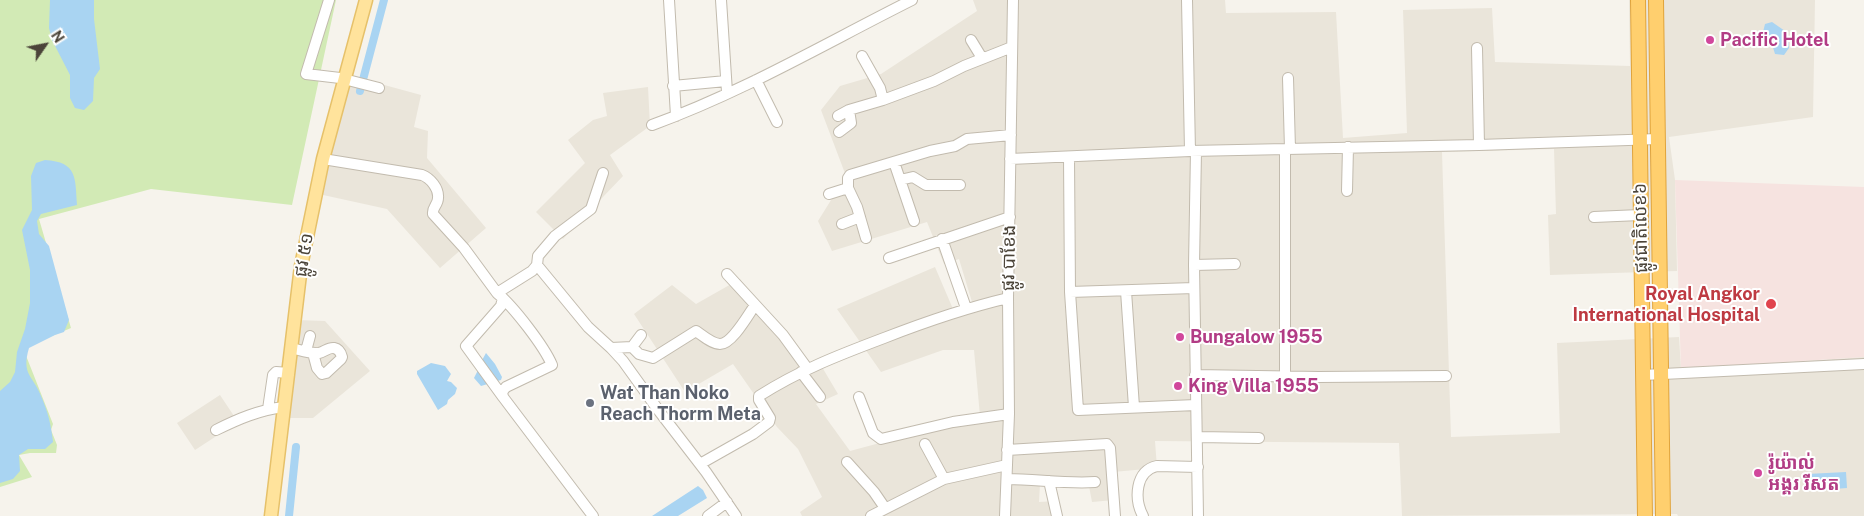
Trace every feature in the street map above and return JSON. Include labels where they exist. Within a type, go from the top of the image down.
[{"type":"highway","name":"ផ្លូវជាតិលេខ៦","points":[[1638,0],[1645,516]]},
{"type":"highway","name":"ផ្លូវជាតិលេខ៦","points":[[1656,0],[1663,516]]},
{"type":"main road","name":"ផ្លូវ ៥១","points":[[271,516],[275,408],[282,373],[291,348],[301,266],[342,79],[366,0]]},
{"type":"street","points":[[329,0],[306,74],[342,79],[379,88]]},
{"type":"street","points":[[669,0],[676,116]]},
{"type":"street","points":[[721,0],[727,92]]},
{"type":"street","points":[[652,125],[676,116],[798,60],[912,0]]},
{"type":"street","name":"ផ្លូវ បាខែង","points":[[1005,516],[1009,414],[1008,298],[1013,0]]},
{"type":"street","points":[[1187,0],[1193,151],[1198,516]]},
{"type":"street","points":[[971,40],[982,58]]},
{"type":"street","points":[[838,116],[849,110],[934,81],[982,58],[1012,47]]},
{"type":"street","points":[[1477,48],[1479,145]]},
{"type":"street","points":[[862,56],[880,88],[882,100]]},
{"type":"street","points":[[1285,376],[1288,78]]},
{"type":"street","points":[[673,86],[726,80]]},
{"type":"street","points":[[756,80],[777,122]]},
{"type":"street","points":[[840,132],[851,124],[849,110]]},
{"type":"street","points":[[866,238],[848,188],[848,178],[850,175],[930,151],[955,146],[966,139],[1011,135]]},
{"type":"street","points":[[1010,159],[1193,151],[1658,139]]},
{"type":"street","points":[[1347,191],[1348,147]]},
{"type":"street","points":[[1069,157],[1070,292],[1078,410],[1196,404]]},
{"type":"street","points":[[323,159],[422,174],[428,177],[435,186],[438,198],[433,214],[464,248],[500,296],[519,316],[552,365],[506,387],[502,392],[502,397]]},
{"type":"street","points":[[894,162],[914,221]]},
{"type":"street","points":[[500,296],[532,271],[537,265],[538,256],[555,236],[583,217],[591,209],[603,173]]},
{"type":"street","points":[[900,180],[913,177],[926,185],[960,185]]},
{"type":"street","points":[[829,194],[848,188]]},
{"type":"street","points":[[1594,217],[1640,215]]},
{"type":"street","points":[[889,258],[1010,216]]},
{"type":"street","points":[[842,224],[860,217]]},
{"type":"street","points":[[942,239],[966,308]]},
{"type":"street","points":[[1194,265],[1235,264]]},
{"type":"street","points":[[537,265],[588,327],[611,348],[700,464],[736,516]]},
{"type":"street","points":[[727,274],[784,335],[820,397]]},
{"type":"street","points":[[1070,292],[1194,288]]},
{"type":"street","points":[[1126,291],[1134,407]]},
{"type":"street","points":[[500,296],[501,306],[466,346],[502,397],[593,516]]},
{"type":"street","points":[[700,464],[769,422],[770,418],[759,400],[759,396],[804,370],[831,358],[966,308],[1008,298]]},
{"type":"street","points":[[611,348],[632,347],[639,354],[652,358],[696,331],[721,344],[730,340],[755,305]]},
{"type":"street","points":[[632,347],[641,335]]},
{"type":"street","points":[[291,348],[310,352],[310,336]]},
{"type":"street","points":[[1643,375],[1864,364]]},
{"type":"street","points":[[1195,375],[1319,377],[1446,376]]},
{"type":"street","points":[[859,397],[873,433],[881,439],[953,422],[1009,414]]},
{"type":"street","points":[[216,430],[240,418],[275,408]]},
{"type":"street","points":[[1198,437],[1259,438]]},
{"type":"street","points":[[925,444],[944,479]]},
{"type":"street","points":[[1007,450],[1107,444],[1110,448],[1115,516]]},
{"type":"street","points":[[848,462],[885,508]]},
{"type":"street","points":[[872,516],[944,479],[1007,466]]},
{"type":"street","points":[[1143,516],[1139,506],[1138,488],[1143,474],[1151,467],[1157,466],[1198,467]]},
{"type":"street","points":[[1007,479],[1030,479],[1049,482],[1095,482]]},
{"type":"street","points":[[1049,482],[1056,516]]},
{"type":"street","points":[[708,516],[727,502]]},
{"type":"shaded area","points":[[973,0],[1225,0],[1226,13],[1336,12],[1343,138],[1407,133],[1403,10],[1492,8],[1495,62],[1630,66],[1629,0],[1815,0],[1813,117],[1669,137],[1675,180],[1677,271],[1550,275],[1548,215],[1556,214],[1554,149],[1442,152],[1451,437],[1560,433],[1557,343],[1679,337],[1681,369],[1864,357],[1864,516],[1678,516],[1677,514],[1402,516],[1399,443],[1155,441],[1157,468],[1113,472],[1114,500],[1092,502],[1089,486],[1040,484],[1039,502],[1056,501],[1062,516],[802,516],[800,512],[822,497],[798,449],[777,427],[733,364],[685,392],[634,314],[672,285],[696,304],[740,279],[810,366],[819,362],[838,394],[816,404],[850,451],[980,416],[974,350],[943,350],[881,372],[837,309],[935,267],[953,309],[972,302],[959,259],[944,264],[927,222],[832,251],[818,221],[846,176],[821,110],[840,86],[881,74],[977,11]]},
{"type":"shaded area","points":[[344,74],[421,95],[414,127],[428,131],[427,158],[486,228],[440,268],[387,209],[314,193]]},
{"type":"shaded area","points":[[648,87],[650,126],[610,155],[623,176],[563,239],[536,212],[585,163],[568,140],[593,120],[607,116],[603,93]]},
{"type":"shaded area","name":"Royal Angkor International Hospital","points":[[1675,180],[1864,187],[1864,357],[1681,369]]},
{"type":"shaded area","points":[[296,320],[325,321],[370,371],[313,418],[284,418]]},
{"type":"shaded area","points":[[220,395],[238,422],[195,450],[177,423]]},
{"type":"green space","points":[[0,0],[336,0],[292,205],[151,189],[39,219],[71,328],[23,348],[53,424],[51,430],[57,445],[56,453],[19,455],[32,477],[0,487]]},
{"type":"water","points":[[50,0],[94,0],[94,19],[100,69],[94,78],[93,101],[84,110],[75,108],[70,98],[70,75],[52,40],[49,28]]},
{"type":"water","points":[[1772,22],[1785,31],[1788,37],[1789,48],[1784,55],[1775,54],[1771,41],[1763,32],[1765,24]]},
{"type":"water","points":[[45,160],[64,164],[73,173],[77,205],[41,214],[37,221],[39,234],[49,246],[69,320],[64,332],[29,348],[26,364],[27,370],[46,407],[53,442],[45,449],[28,449],[19,455],[20,471],[13,479],[0,483],[0,391],[10,382],[15,372],[17,352],[25,329],[30,303],[30,270],[22,230],[32,210],[31,176],[36,163]]},
{"type":"water","points":[[486,353],[502,377],[501,380],[481,386],[474,378]]},
{"type":"water","points":[[431,363],[445,366],[451,374],[447,381],[457,388],[447,404],[438,410],[417,374],[417,371]]},
{"type":"water","points":[[1846,472],[1847,488],[1808,491],[1808,487],[1804,484],[1808,478],[1807,474]]},
{"type":"water","points":[[698,486],[703,490],[707,498],[678,516],[652,516]]},
{"type":"waterway","points":[[360,91],[384,0]]},
{"type":"waterway","points":[[289,516],[296,447]]},
{"type":"place","name":"Pacific Hotel","points":[[1710,40]]},
{"type":"place","name":"Royal Angkor International Hospital","points":[[1771,304]]},
{"type":"place","name":"Bungalow 1955","points":[[1180,337]]},
{"type":"place","name":"King Villa 1955","points":[[1178,386]]},
{"type":"place","name":"Wat Than Noko Reach Thorm Meta","points":[[590,403]]},
{"type":"place","name":"រ៉ូយ៉ាល់ អង្គរ រីសត","points":[[1758,473]]}]
